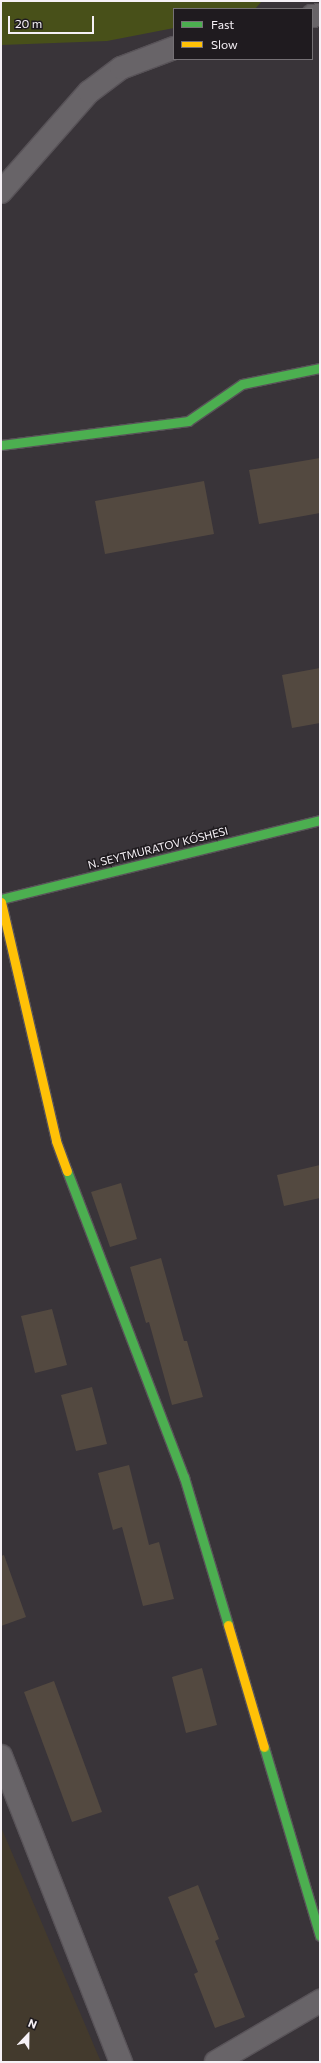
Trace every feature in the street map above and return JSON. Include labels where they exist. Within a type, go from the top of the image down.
[{"type":"street","points":[[1,192],[89,92],[121,68],[173,48]]},
{"type":"street","points":[[1,445],[188,421],[242,384],[320,368]]},
{"type":"street","name":"N. SEYTMURATOV KÓSHESI","points":[[1,901],[320,820]]},
{"type":"street","points":[[1,901],[56,1141],[184,1477],[320,1936]]},
{"type":"street","points":[[1,1756],[121,2062]]},
{"type":"street","points":[[216,2062],[320,2002]]},
{"type":"shaded area","points":[[1,1827],[101,2062],[1,2062]]},
{"type":"green space","points":[[1,1],[262,1],[256,8],[173,8],[173,28],[107,41],[1,45]]},
{"type":"building","points":[[320,458],[320,513],[259,524],[249,470]]},
{"type":"building","points":[[204,481],[214,534],[105,554],[95,501]]},
{"type":"building","points":[[320,668],[320,723],[292,728],[282,675]]},
{"type":"building","points":[[320,1165],[320,1198],[284,1206],[277,1175]]},
{"type":"building","points":[[121,1183],[137,1239],[110,1247],[91,1192]]},
{"type":"building","points":[[161,1258],[184,1341],[187,1341],[203,1397],[172,1405],[149,1322],[146,1323],[130,1267]]},
{"type":"building","points":[[52,1309],[67,1365],[35,1373],[21,1316]]},
{"type":"building","points":[[92,1387],[107,1444],[76,1451],[61,1395]]},
{"type":"building","points":[[129,1465],[149,1545],[159,1542],[174,1599],[143,1606],[122,1527],[113,1530],[98,1473]]},
{"type":"building","points":[[4,1555],[26,1617],[1,1626],[1,1556]]},
{"type":"building","points":[[202,1668],[217,1725],[186,1733],[172,1677]]},
{"type":"building","points":[[54,1681],[102,1812],[72,1822],[24,1692]]},
{"type":"building","points":[[198,1885],[219,1939],[215,1941],[245,2017],[215,2028],[194,1974],[198,1972],[168,1897]]},
{"type":"traffic: fast","points":[[1,445],[188,421],[242,384],[320,368]]},
{"type":"traffic: fast","points":[[1,899],[320,820]]},
{"type":"traffic: fast","points":[[67,1171],[184,1477],[228,1625]]},
{"type":"traffic: fast","points":[[264,1747],[320,1936]]},
{"type":"traffic: slow","points":[[1,902],[56,1141],[67,1171]]},
{"type":"traffic: slow","points":[[228,1625],[264,1747]]}]
